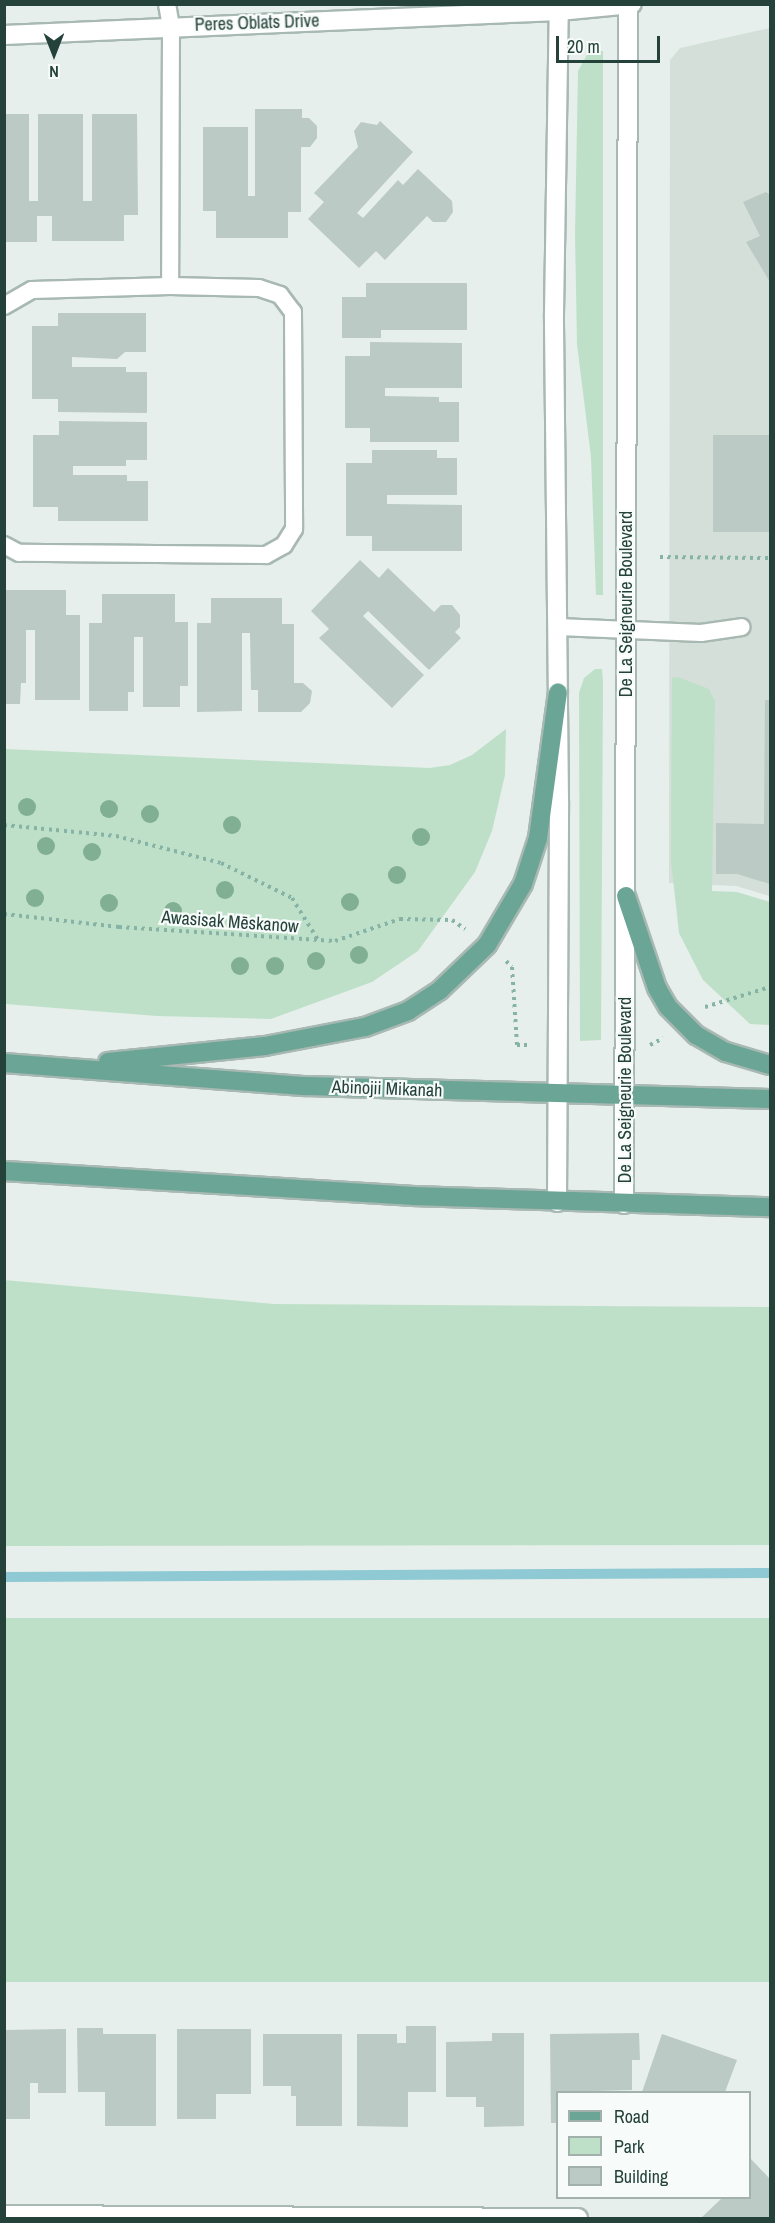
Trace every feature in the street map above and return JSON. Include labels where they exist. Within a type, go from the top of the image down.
[{"type":"main road","points":[[61,1067],[265,1046],[354,1029],[408,1011],[440,990],[487,945],[523,884],[538,838],[558,692]]},
{"type":"main road","points":[[626,896],[657,988],[682,1021],[696,1035],[726,1052],[771,1065]]},
{"type":"main road","name":"Abinojii Mikanah","points":[[4,1063],[306,1086],[557,1096],[771,1099]]},
{"type":"main road","points":[[4,1171],[274,1189],[556,1202],[771,1207]]},
{"type":"street","name":"Peres Oblats Drive","points":[[4,35],[629,5]]},
{"type":"street","name":"De La Seigneurie Boulevard","points":[[624,1204],[629,5]]},
{"type":"street","points":[[556,1202],[558,627],[554,314],[559,8]]},
{"type":"street","points":[[4,2216],[578,2218]]},
{"type":"lane","name":"Peres Oblats Drive","points":[[167,4],[171,27]]},
{"type":"lane","points":[[170,286],[171,27]]},
{"type":"lane","points":[[4,306],[32,290],[170,286],[259,288],[280,295],[293,312],[294,529],[284,545],[266,555],[19,553],[4,545]]},
{"type":"lane","points":[[558,627],[701,633],[742,627]]},
{"type":"path","points":[[660,557],[771,558]]},
{"type":"path","points":[[4,825],[116,836],[221,863],[292,898],[318,941]]},
{"type":"path","name":"Awasisak Mēskanow","points":[[4,914],[119,927],[318,941],[335,941],[400,919],[452,920]]},
{"type":"path","points":[[682,1021],[712,1003],[771,987]]},
{"type":"shaded area","points":[[770,28],[770,896],[736,886],[669,883],[670,60],[680,48]]},
{"type":"green space","points":[[589,51],[603,51],[603,595],[596,595],[591,457],[577,344],[575,234],[578,71]]},
{"type":"green space","points":[[595,669],[602,669],[603,682],[601,1040],[580,1041],[579,693],[584,678]]},
{"type":"green space","points":[[678,677],[709,689],[715,701],[712,891],[737,892],[770,902],[770,1025],[750,1024],[703,980],[679,933],[671,861],[672,678]]},
{"type":"green space","points":[[506,729],[505,775],[492,831],[475,872],[418,951],[372,982],[271,1019],[157,1016],[5,1004],[5,749],[430,768],[450,765],[472,755]]},
{"type":"green space","points":[[4,1280],[275,1304],[770,1307],[770,1545],[5,1546]]},
{"type":"green space","points":[[4,1618],[770,1618],[770,1982],[4,1982]]},
{"type":"building","points":[[255,109],[302,109],[302,118],[309,118],[317,126],[317,138],[310,147],[301,147],[301,212],[288,212],[288,238],[216,238],[216,211],[203,211],[203,127],[248,127],[248,196],[255,196]]},
{"type":"building","points":[[4,114],[29,114],[29,201],[38,201],[38,114],[83,114],[83,201],[92,201],[92,114],[137,114],[138,215],[124,215],[124,241],[52,241],[52,216],[37,216],[37,242],[4,242]]},
{"type":"building","points":[[380,121],[413,152],[357,213],[363,218],[398,180],[403,185],[418,169],[452,201],[453,212],[446,222],[433,222],[427,216],[385,260],[376,251],[359,268],[308,219],[324,202],[314,193],[358,147],[354,131],[361,122],[377,125]]},
{"type":"building","points":[[766,192],[770,195],[770,282],[746,242],[760,236],[743,202]]},
{"type":"building","points":[[366,283],[467,283],[467,330],[381,330],[381,338],[342,338],[342,297],[366,297]]},
{"type":"building","points":[[58,313],[146,313],[146,352],[125,352],[117,359],[72,357],[72,367],[126,367],[126,372],[147,372],[147,413],[58,412],[58,399],[32,399],[32,326],[58,326]]},
{"type":"building","points":[[370,342],[462,343],[462,388],[385,388],[385,396],[439,397],[439,402],[459,402],[459,442],[370,442],[370,428],[345,428],[345,356],[370,356]]},
{"type":"building","points":[[59,421],[147,422],[147,460],[126,460],[126,466],[73,466],[73,475],[127,475],[127,481],[148,481],[148,521],[58,521],[58,507],[33,507],[33,435],[59,435]]},
{"type":"building","points":[[713,435],[770,435],[770,532],[713,532]]},
{"type":"building","points":[[372,450],[437,450],[437,458],[457,458],[457,495],[387,495],[387,504],[462,505],[462,551],[372,551],[372,536],[346,536],[346,463],[372,463]]},
{"type":"building","points":[[360,560],[379,578],[388,568],[434,612],[441,605],[452,605],[460,615],[460,627],[455,632],[461,638],[429,670],[368,611],[363,616],[424,675],[392,708],[319,638],[329,629],[311,611]]},
{"type":"building","points":[[4,590],[66,590],[66,615],[80,615],[80,700],[35,700],[35,630],[26,630],[26,683],[21,683],[20,704],[4,704]]},
{"type":"building","points":[[102,594],[175,594],[175,622],[188,622],[188,686],[180,686],[180,707],[143,707],[143,637],[134,637],[134,692],[128,692],[128,711],[89,711],[89,623],[102,623]]},
{"type":"building","points":[[211,598],[282,598],[282,624],[294,624],[294,683],[303,683],[312,691],[310,703],[301,712],[258,712],[258,690],[251,690],[250,633],[242,633],[242,711],[197,712],[197,623],[211,623]]},
{"type":"building","points":[[765,700],[770,700],[770,884],[737,874],[716,874],[716,823],[764,824]]},
{"type":"building","points":[[406,2026],[436,2026],[436,2092],[408,2092],[408,2127],[357,2126],[357,2034],[397,2034],[397,2043],[406,2043]]},
{"type":"building","points":[[77,2028],[103,2028],[103,2034],[156,2034],[156,2126],[105,2126],[105,2092],[78,2092]]},
{"type":"building","points":[[66,2029],[66,2093],[38,2093],[38,2083],[30,2083],[30,2119],[4,2119],[4,2030]]},
{"type":"building","points":[[177,2029],[251,2029],[251,2094],[216,2094],[216,2119],[177,2119]]},
{"type":"building","points":[[492,2033],[524,2033],[524,2126],[484,2127],[484,2107],[476,2107],[476,2097],[446,2097],[446,2042],[492,2041]]},
{"type":"building","points":[[639,2033],[640,2060],[632,2060],[632,2090],[556,2091],[556,2123],[551,2123],[550,2034]]},
{"type":"building","points":[[263,2034],[342,2034],[342,2126],[296,2126],[296,2096],[291,2096],[291,2086],[263,2086]]},
{"type":"building","points":[[662,2034],[737,2060],[725,2091],[642,2091]]},
{"type":"building","points":[[751,2159],[770,2179],[770,2218],[701,2218],[721,2199],[751,2199]]},
{"type":"waterway","points":[[4,1577],[770,1573]]}]
